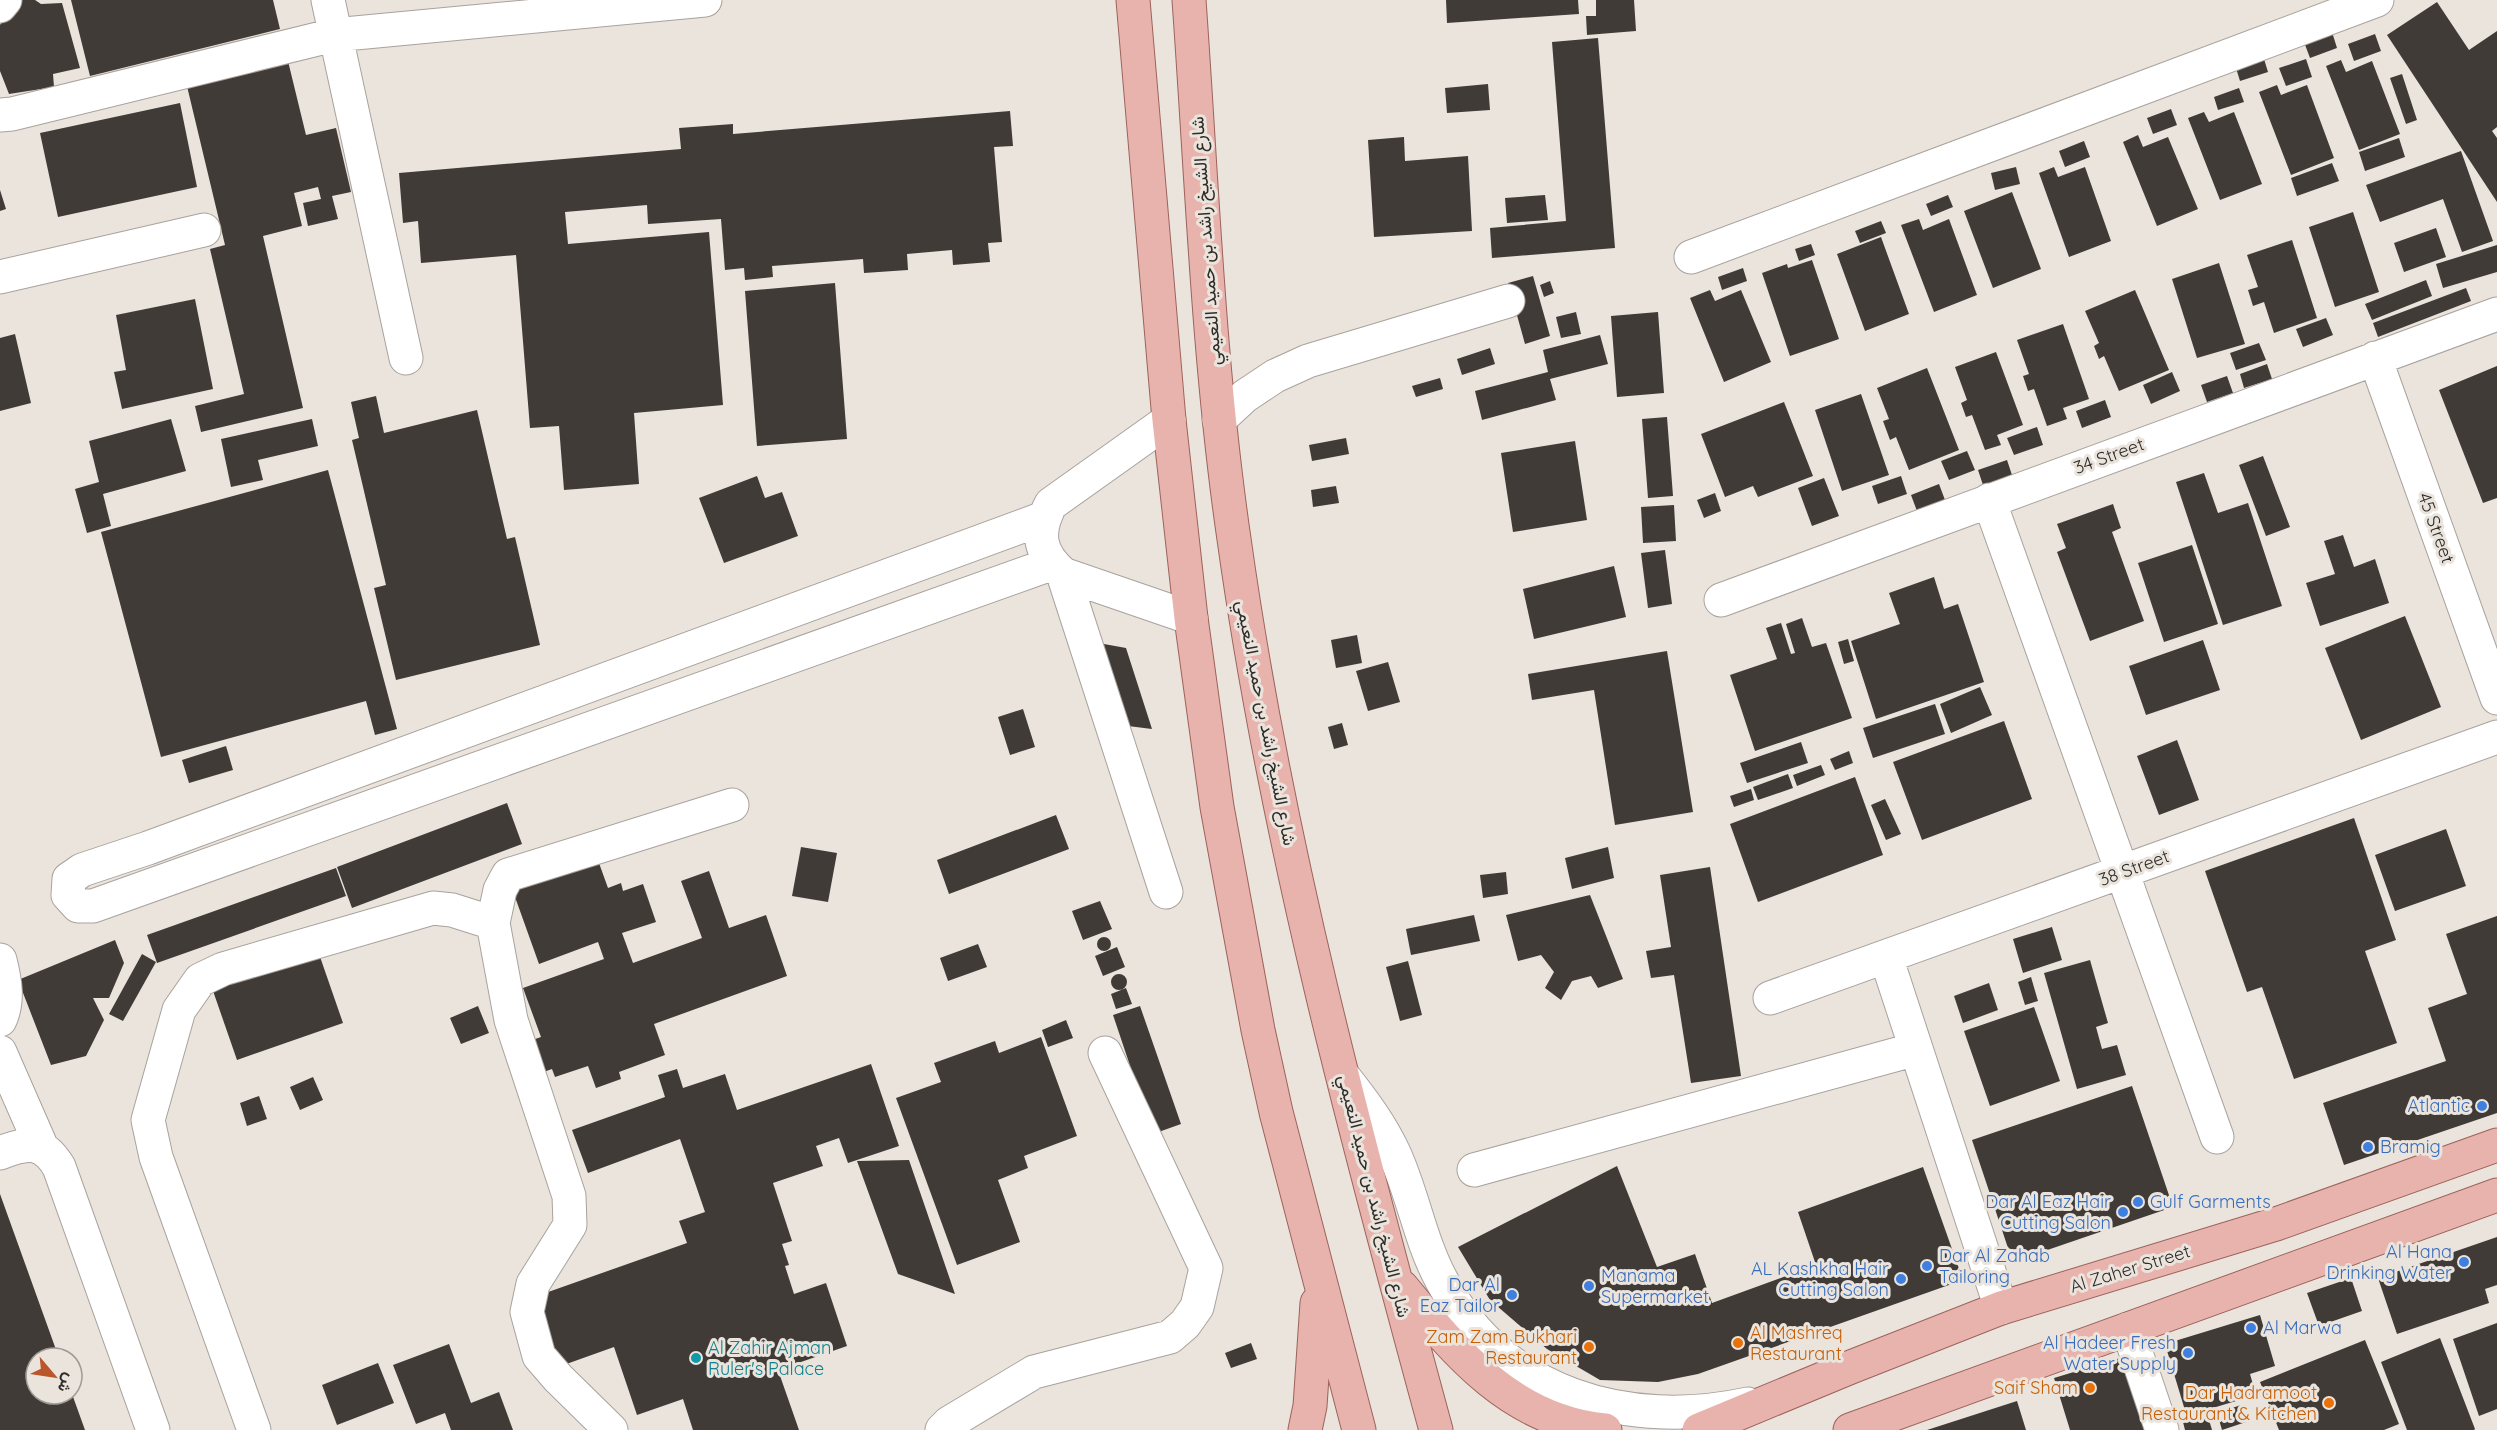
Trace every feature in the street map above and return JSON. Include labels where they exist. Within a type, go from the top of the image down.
[{"type":"main road","points":[[1133,0],[1169,420],[1191,618],[1217,807],[1258,1030],[1296,1193],[1359,1430]]},
{"type":"main road","name":"شارع الشيخ راشد بن حميد النعيمي","points":[[1189,0],[1219,420],[1235,550],[1271,761],[1298,889],[1344,1077],[1394,1276],[1436,1430]]},
{"type":"main road","name":"Al Zaher Street","points":[[1696,1430],[2001,1308],[2276,1224],[2497,1145]]},
{"type":"main road","points":[[1850,1430],[2497,1195]]},
{"type":"main road","points":[[1305,1430],[1310,1406],[1319,1274]]},
{"type":"main road","points":[[1394,1276],[1452,1347],[1494,1385],[1544,1413],[1605,1430]]},
{"type":"street","points":[[0,6],[4,0]]},
{"type":"street","points":[[328,0],[406,358]]},
{"type":"street","points":[[0,115],[12,114],[334,34],[705,0]]},
{"type":"street","points":[[1691,257],[2377,0]]},
{"type":"street","points":[[0,277],[204,230]]},
{"type":"street","points":[[1219,420],[1245,396],[1275,376],[1308,361],[1342,349],[1509,302]]},
{"type":"street","name":"34 Street","points":[[1721,600],[2497,314]]},
{"type":"street","name":"45 Street","points":[[2375,358],[2497,697]]},
{"type":"street","points":[[1166,892],[1057,569],[1043,549],[1041,534],[1044,518],[1051,504],[1169,420]]},
{"type":"street","points":[[1989,500],[2217,1137]]},
{"type":"street","points":[[1044,518],[75,873],[69,879],[68,895],[78,906],[86,907],[967,593],[1057,569],[1191,618]]},
{"type":"street","points":[[955,550],[967,593]]},
{"type":"street","name":"38 Street","points":[[1770,998],[2497,737]]},
{"type":"street","points":[[611,1430],[539,1356],[527,1312],[533,1284],[570,1225],[569,1196],[511,1020],[493,923],[500,890],[508,875],[732,805]]},
{"type":"street","points":[[118,858],[131,892]]},
{"type":"street","points":[[254,1430],[156,1157],[148,1120],[179,1010],[200,980],[223,969],[433,908],[452,910],[493,923]]},
{"type":"street","points":[[1886,957],[2001,1308]]},
{"type":"street","points":[[0,960],[6,988],[0,1020]]},
{"type":"street","points":[[1474,1170],[1916,1049]]},
{"type":"street","points":[[0,1052],[42,1148]]},
{"type":"street","points":[[942,1430],[949,1422],[1034,1372],[1170,1337],[1185,1324],[1197,1307],[1206,1268],[1105,1053]]},
{"type":"street","points":[[1344,1077],[1375,1118],[1394,1154],[1441,1281],[1460,1311],[1482,1337],[1508,1360],[1537,1380],[1568,1395],[1603,1406],[1638,1412],[1708,1410],[1776,1398]]},
{"type":"street","points":[[0,1153],[17,1146],[30,1145],[42,1148],[52,1156],[59,1167],[153,1430]]},
{"type":"street","points":[[2128,1329],[2162,1430]]},
{"type":"building","points":[[15,0],[35,0],[41,4],[62,3],[80,68],[53,74],[54,87],[9,94],[0,71],[0,25]]},
{"type":"building","points":[[71,0],[273,0],[280,29],[90,76]]},
{"type":"building","points":[[1446,0],[1578,0],[1579,14],[1447,23]]},
{"type":"building","points":[[1596,0],[1634,0],[1636,31],[1587,35],[1586,16],[1596,16]]},
{"type":"building","points":[[2437,2],[2469,50],[2497,31],[2497,127],[2492,131],[2497,138],[2497,202],[2387,35]]},
{"type":"building","points":[[2332,32],[2337,48],[2310,58],[2304,42]]},
{"type":"building","points":[[2375,34],[2381,51],[2354,61],[2348,44]]},
{"type":"building","points":[[1598,38],[1615,248],[1492,258],[1490,228],[1566,221],[1552,42]]},
{"type":"building","points":[[287,57],[306,135],[336,128],[351,192],[332,196],[338,219],[308,226],[303,203],[321,199],[318,187],[294,193],[302,226],[263,236],[303,408],[201,432],[195,406],[244,394],[210,249],[225,245],[186,82]]},
{"type":"building","points":[[2264,59],[2268,72],[2240,81],[2236,68]]},
{"type":"building","points":[[2306,59],[2312,77],[2286,86],[2279,68]]},
{"type":"building","points":[[2341,60],[2346,72],[2372,61],[2400,134],[2359,150],[2326,66]]},
{"type":"building","points":[[2402,74],[2417,120],[2406,124],[2390,78]]},
{"type":"building","points":[[1488,84],[1490,110],[1447,113],[1445,88]]},
{"type":"building","points":[[2277,85],[2281,95],[2307,85],[2334,158],[2291,175],[2259,92]]},
{"type":"building","points":[[2239,88],[2244,102],[2218,110],[2214,97]]},
{"type":"building","points":[[180,103],[197,187],[58,217],[40,133]]},
{"type":"building","points":[[2171,109],[2177,125],[2153,134],[2147,118]]},
{"type":"building","points":[[1010,111],[1013,146],[994,147],[1002,242],[988,243],[990,262],[953,265],[952,250],[907,254],[908,270],[864,273],[863,259],[772,266],[773,277],[745,280],[744,268],[725,270],[721,219],[648,224],[647,205],[565,212],[568,244],[709,232],[723,405],[634,413],[639,484],[564,490],[559,426],[530,428],[516,255],[421,263],[418,221],[403,223],[399,173],[681,149],[679,128],[733,124],[733,134]]},
{"type":"building","points":[[2204,112],[2209,122],[2234,112],[2262,184],[2220,200],[2188,118]]},
{"type":"building","points":[[2138,135],[2143,147],[2168,137],[2198,209],[2157,226],[2123,142]]},
{"type":"building","points":[[1404,137],[1405,161],[1468,156],[1472,231],[1374,237],[1368,140]]},
{"type":"building","points":[[2399,138],[2405,157],[2365,171],[2359,152]]},
{"type":"building","points":[[2084,141],[2090,157],[2065,167],[2059,151]]},
{"type":"building","points":[[2461,151],[2493,241],[2462,252],[2443,199],[2380,222],[2366,185]]},
{"type":"building","points":[[2332,163],[2339,181],[2297,196],[2291,178]]},
{"type":"building","points":[[2016,167],[2020,184],[1995,190],[1991,173]]},
{"type":"building","points":[[2054,167],[2058,177],[2085,167],[2111,241],[2069,257],[2039,173]]},
{"type":"building","points":[[0,190],[6,209],[0,211]]},
{"type":"building","points":[[2012,192],[2041,269],[1993,288],[1964,211]]},
{"type":"building","points":[[1545,195],[1548,220],[1507,223],[1505,198]]},
{"type":"building","points":[[1948,195],[1953,207],[1931,216],[1926,204]]},
{"type":"building","points":[[2353,212],[2379,292],[2335,307],[2309,227]]},
{"type":"building","points":[[1919,219],[1923,230],[1949,219],[1977,295],[1934,312],[1901,225]]},
{"type":"building","points":[[1881,221],[1886,233],[1860,243],[1855,231]]},
{"type":"building","points":[[2436,228],[2446,257],[2404,272],[2394,243]]},
{"type":"building","points":[[1881,237],[1909,314],[1865,331],[1837,254]]},
{"type":"building","points":[[2292,240],[2317,318],[2274,333],[2264,302],[2253,306],[2248,290],[2258,287],[2247,255]]},
{"type":"building","points":[[1811,244],[1815,255],[1799,261],[1795,249]]},
{"type":"building","points":[[2497,245],[2497,272],[2443,288],[2436,264]]},
{"type":"building","points":[[1812,260],[1839,339],[1790,356],[1762,273],[1787,264],[1788,268]]},
{"type":"building","points":[[2219,263],[2245,344],[2197,358],[2172,279]]},
{"type":"building","points":[[1743,268],[1747,281],[1722,290],[1718,277]]},
{"type":"building","points":[[1533,276],[1550,336],[1525,344],[1508,283]]},
{"type":"building","points":[[2426,280],[2432,296],[2372,320],[2365,304]]},
{"type":"building","points":[[1550,281],[1554,293],[1544,297],[1540,285]]},
{"type":"building","points":[[835,283],[847,439],[757,446],[745,291]]},
{"type":"building","points":[[2466,288],[2471,301],[2378,337],[2373,323]]},
{"type":"building","points":[[1710,290],[1715,301],[1741,290],[1771,362],[1724,382],[1690,298]]},
{"type":"building","points":[[2135,290],[2169,370],[2119,391],[2104,356],[2099,359],[2094,346],[2099,343],[2085,311]]},
{"type":"building","points":[[195,299],[213,389],[122,409],[114,372],[126,370],[116,315]]},
{"type":"building","points":[[1576,312],[1581,334],[1561,338],[1556,317]]},
{"type":"building","points":[[1658,312],[1664,393],[1617,397],[1611,316]]},
{"type":"building","points":[[2326,318],[2333,335],[2303,347],[2296,329]]},
{"type":"building","points":[[2063,324],[2089,399],[2063,408],[2067,419],[2047,426],[2034,389],[2028,391],[2023,376],[2029,374],[2017,340]]},
{"type":"building","points":[[15,334],[31,403],[0,411],[0,338]]},
{"type":"building","points":[[1600,335],[1608,364],[1550,379],[1556,400],[1482,420],[1475,391],[1548,372],[1543,350]]},
{"type":"building","points":[[2259,343],[2266,360],[2236,370],[2230,353]]},
{"type":"building","points":[[1490,348],[1495,364],[1462,375],[1457,359]]},
{"type":"building","points":[[1996,352],[2023,425],[1997,435],[2001,445],[1985,450],[1972,415],[1966,417],[1961,403],[1967,400],[1955,367]]},
{"type":"building","points":[[2267,364],[2272,379],[2244,388],[2240,374]]},
{"type":"building","points":[[2497,366],[2497,498],[2483,503],[2439,390]]},
{"type":"building","points":[[1927,368],[1959,450],[1909,470],[1896,437],[1890,440],[1883,421],[1889,419],[1877,388]]},
{"type":"building","points":[[2172,372],[2180,391],[2151,404],[2143,385]]},
{"type":"building","points":[[2227,376],[2233,393],[2207,402],[2201,385]]},
{"type":"building","points":[[1440,378],[1443,389],[1416,397],[1412,386]]},
{"type":"building","points":[[1861,394],[1889,475],[1842,491],[1815,410]]},
{"type":"building","points":[[376,396],[384,433],[477,410],[507,539],[515,537],[540,645],[396,680],[374,588],[386,585],[352,440],[359,438],[351,402]]},
{"type":"building","points":[[2105,400],[2111,417],[2082,428],[2076,411]]},
{"type":"building","points":[[1784,402],[1813,476],[1758,497],[1753,486],[1725,497],[1701,434]]},
{"type":"building","points":[[1667,417],[1673,496],[1648,498],[1642,419]]},
{"type":"building","points":[[171,419],[186,471],[103,494],[111,526],[87,533],[75,489],[99,482],[89,441]]},
{"type":"building","points":[[312,419],[318,446],[258,460],[263,480],[231,487],[221,439]]},
{"type":"building","points":[[2037,427],[2043,445],[2014,455],[2007,438]]},
{"type":"building","points":[[1346,438],[1349,454],[1312,461],[1309,445]]},
{"type":"building","points":[[1575,441],[1587,520],[1513,532],[1501,453]]},
{"type":"building","points":[[1967,451],[1975,470],[1949,480],[1941,461]]},
{"type":"building","points":[[2263,456],[2290,527],[2266,536],[2239,465]]},
{"type":"building","points":[[2007,460],[2012,475],[1983,485],[1978,470]]},
{"type":"building","points":[[328,470],[397,729],[375,735],[366,701],[161,757],[101,532]]},
{"type":"building","points":[[2204,473],[2218,513],[2248,503],[2282,606],[2223,625],[2176,482]]},
{"type":"building","points":[[757,476],[765,498],[782,492],[798,536],[724,563],[699,498]]},
{"type":"building","points":[[1901,476],[1907,494],[1878,504],[1872,486]]},
{"type":"building","points":[[1824,478],[1839,516],[1812,526],[1798,488]]},
{"type":"building","points":[[1939,484],[1945,500],[1917,511],[1911,495]]},
{"type":"building","points":[[1336,486],[1339,503],[1313,507],[1311,490]]},
{"type":"building","points":[[1715,493],[1721,511],[1704,518],[1697,500]]},
{"type":"building","points":[[2113,504],[2121,528],[2112,532],[2144,621],[2090,641],[2057,552],[2066,548],[2057,524]]},
{"type":"building","points":[[1674,505],[1676,541],[1643,543],[1641,507]]},
{"type":"building","points":[[2343,535],[2354,567],[2375,559],[2389,603],[2320,626],[2306,583],[2335,574],[2324,541]]},
{"type":"building","points":[[2192,545],[2218,624],[2164,642],[2138,563]]},
{"type":"building","points":[[1665,550],[1672,604],[1648,608],[1641,553]]},
{"type":"building","points":[[1614,566],[1626,617],[1534,639],[1523,589]]},
{"type":"building","points":[[1934,577],[1944,609],[1958,604],[1984,682],[1876,719],[1851,641],[1900,624],[1889,593]]},
{"type":"building","points":[[2405,616],[2441,707],[2361,740],[2325,648]]},
{"type":"building","points":[[1802,618],[1812,647],[1826,643],[1852,718],[1755,751],[1730,675],[1777,659],[1766,628],[1781,623],[1791,654],[1795,653],[1786,624]]},
{"type":"building","points":[[1357,635],[1362,663],[1336,668],[1331,640]]},
{"type":"building","points":[[1848,639],[1854,661],[1844,664],[1838,642]]},
{"type":"building","points":[[2203,640],[2220,690],[2146,715],[2129,666]]},
{"type":"building","points":[[1093,642],[1126,648],[1152,729],[1120,725]]},
{"type":"building","points":[[1667,651],[1693,812],[1615,825],[1594,690],[1532,700],[1528,674]]},
{"type":"building","points":[[1388,662],[1400,702],[1368,711],[1356,671]]},
{"type":"building","points":[[1980,687],[1992,715],[1951,733],[1940,704]]},
{"type":"building","points":[[1935,704],[1945,734],[1873,758],[1863,728]]},
{"type":"building","points":[[1023,709],[1035,747],[1010,755],[998,717]]},
{"type":"building","points":[[2004,721],[2032,799],[1922,840],[1893,762]]},
{"type":"building","points":[[1342,723],[1348,745],[1334,749],[1328,727]]},
{"type":"building","points":[[2177,740],[2199,800],[2159,815],[2137,756]]},
{"type":"building","points":[[1801,742],[1808,763],[1747,783],[1740,763]]},
{"type":"building","points":[[226,746],[233,770],[189,783],[182,760]]},
{"type":"building","points":[[1849,751],[1853,763],[1835,770],[1830,759]]},
{"type":"building","points":[[1821,765],[1825,775],[1797,786],[1793,775]]},
{"type":"building","points":[[1788,774],[1793,788],[1758,800],[1753,787]]},
{"type":"building","points":[[1855,777],[1883,855],[1758,902],[1730,824]]},
{"type":"building","points":[[1751,789],[1754,800],[1734,807],[1730,796]]},
{"type":"building","points":[[1885,799],[1901,834],[1886,840],[1871,805]]},
{"type":"building","points":[[507,803],[522,844],[352,908],[337,867]]},
{"type":"building","points":[[1056,815],[1069,849],[949,894],[937,860]]},
{"type":"building","points":[[2354,818],[2396,940],[2365,951],[2397,1043],[2294,1079],[2262,987],[2247,992],[2205,871]]},
{"type":"building","points":[[2446,829],[2466,886],[2395,911],[2375,855]]},
{"type":"building","points":[[801,847],[837,853],[828,902],[792,896]]},
{"type":"building","points":[[1608,847],[1614,878],[1572,889],[1565,858]]},
{"type":"building","points":[[595,852],[608,888],[621,883],[623,891],[643,884],[656,922],[622,933],[633,963],[702,938],[681,881],[709,871],[729,928],[766,915],[787,976],[654,1024],[665,1055],[619,1072],[621,1079],[596,1088],[588,1066],[555,1077],[552,1069],[532,1076],[521,1044],[541,1037],[523,988],[604,959],[598,942],[539,964],[510,883]]},
{"type":"building","points":[[1710,867],[1741,1076],[1691,1083],[1674,975],[1651,978],[1646,951],[1671,947],[1660,875]]},
{"type":"building","points":[[336,868],[346,896],[157,963],[147,935]]},
{"type":"building","points":[[1506,872],[1508,894],[1483,898],[1480,875]]},
{"type":"building","points":[[1590,895],[1623,979],[1598,988],[1591,976],[1572,981],[1561,1000],[1545,988],[1554,972],[1541,955],[1518,961],[1506,915]]},
{"type":"building","points":[[1100,901],[1112,929],[1083,940],[1072,911]]},
{"type":"building","points":[[1474,915],[1480,941],[1411,955],[1406,929]]},
{"type":"building","points":[[2497,916],[2497,1113],[2344,1165],[2323,1103],[2446,1061],[2428,1008],[2467,994],[2446,934]]},
{"type":"building","points":[[2052,927],[2062,960],[2023,973],[2013,939]]},
{"type":"building","points":[[1104,937],[1109,939],[1111,944],[1109,949],[1104,951],[1099,949],[1097,944],[1099,939]]},
{"type":"building","points":[[115,940],[124,963],[109,998],[93,998],[104,1020],[86,1056],[51,1065],[18,980]]},
{"type":"building","points":[[978,944],[987,967],[948,981],[940,958]]},
{"type":"building","points":[[1117,947],[1125,967],[1103,976],[1095,956]]},
{"type":"building","points":[[318,951],[343,1023],[237,1060],[212,988]]},
{"type":"building","points":[[142,954],[156,962],[123,1021],[109,1014]]},
{"type":"building","points":[[2090,960],[2108,1023],[2096,1027],[2102,1049],[2117,1045],[2126,1075],[2077,1089],[2044,973]]},
{"type":"building","points":[[1408,961],[1422,1015],[1400,1021],[1386,967]]},
{"type":"building","points":[[1119,974],[1127,982],[1119,990],[1111,982]]},
{"type":"building","points":[[2031,977],[2038,1001],[2025,1005],[2018,982]]},
{"type":"building","points":[[1989,983],[1998,1010],[1963,1023],[1954,996]]},
{"type":"building","points":[[1126,988],[1132,1004],[1116,1009],[1111,994]]},
{"type":"building","points":[[478,1006],[489,1033],[461,1044],[450,1018]]},
{"type":"building","points":[[1140,1006],[1181,1124],[1153,1134],[1113,1015]]},
{"type":"building","points":[[2034,1007],[2060,1081],[1990,1106],[1964,1031]]},
{"type":"building","points":[[1066,1020],[1073,1038],[1048,1047],[1042,1030]]},
{"type":"building","points":[[1041,1037],[1077,1136],[1024,1156],[1028,1168],[998,1180],[1020,1242],[957,1265],[896,1098],[941,1082],[934,1063],[995,1041],[999,1053]]},
{"type":"building","points":[[871,1064],[899,1146],[848,1163],[839,1138],[816,1146],[823,1166],[773,1183],[792,1241],[782,1244],[789,1265],[785,1266],[794,1294],[826,1283],[847,1346],[778,1370],[799,1430],[693,1430],[683,1399],[637,1415],[614,1347],[558,1367],[534,1297],[687,1243],[679,1221],[705,1212],[680,1139],[588,1173],[572,1130],[665,1097],[658,1075],[677,1069],[683,1088],[725,1074],[737,1110]]},
{"type":"building","points":[[313,1077],[323,1100],[300,1110],[290,1087]]},
{"type":"building","points":[[2132,1086],[2173,1207],[2030,1256],[2008,1248],[1972,1140]]},
{"type":"building","points":[[259,1096],[267,1119],[247,1126],[240,1103]]},
{"type":"building","points":[[909,1160],[955,1294],[898,1274],[857,1161]]},
{"type":"building","points":[[1617,1166],[1657,1267],[1695,1254],[1712,1303],[1816,1265],[1798,1212],[1923,1167],[1963,1280],[1698,1374],[1658,1382],[1600,1380],[1547,1349],[1490,1300],[1458,1247]]},
{"type":"building","points":[[0,1194],[55,1346],[24,1346],[24,1406],[76,1406],[85,1430],[0,1430]]},
{"type":"building","points":[[2497,1237],[2497,1285],[2485,1289],[2489,1303],[2397,1334],[2378,1278]]},
{"type":"building","points":[[2351,1278],[2362,1311],[2319,1326],[2307,1293]]},
{"type":"building","points":[[2260,1315],[2275,1366],[2250,1374],[2256,1395],[2206,1410],[2212,1430],[2185,1430],[2182,1418],[2187,1417],[2165,1344]]},
{"type":"building","points":[[2497,1323],[2497,1409],[2479,1416],[2453,1339]]},
{"type":"building","points":[[2440,1338],[2474,1430],[2407,1430],[2381,1362]]},
{"type":"building","name":"Dar Hadramoot Restaurant & Kitchen","points":[[2365,1340],[2399,1424],[2384,1430],[2279,1430],[2260,1382]]},
{"type":"building","points":[[1251,1343],[1257,1359],[1231,1368],[1225,1353]]},
{"type":"building","points":[[449,1344],[471,1403],[499,1392],[513,1430],[451,1430],[445,1413],[416,1424],[393,1365]]},
{"type":"building","points":[[2130,1355],[2153,1430],[2070,1430],[2054,1378]]},
{"type":"building","points":[[378,1363],[394,1403],[337,1425],[322,1385]]},
{"type":"building","points":[[2017,1401],[2026,1430],[1927,1430]]},
{"type":"building","points":[[2241,1405],[2246,1422],[2222,1430],[2217,1413]]},
{"type":"place","name":"Atlantic","points":[[2482,1106]]},
{"type":"place","name":"Bramig","points":[[2368,1147]]},
{"type":"place","name":"Gulf Garments","points":[[2138,1202]]},
{"type":"place","name":"Dar Al Eaz Hair Cutting Salon","points":[[2123,1212]]},
{"type":"place","name":"Al Hana Drinking Water","points":[[2464,1262]]},
{"type":"place","name":"Dar Al Zahab Tailoring","points":[[1927,1266]]},
{"type":"place","name":"AL Kashkha Hair Cutting Salon","points":[[1901,1279]]},
{"type":"place","name":"Manama Supermarket","points":[[1589,1286]]},
{"type":"place","name":"Dar Al Eaz Tailor","points":[[1512,1295]]},
{"type":"place","name":"Al Marwa","points":[[2251,1328]]},
{"type":"place","name":"Al Mashreq Restaurant","points":[[1738,1343]]},
{"type":"place","name":"Zam Zam Bukhari Restaurant","points":[[1589,1347]]},
{"type":"place","name":"Al Hadeer Fresh Water Supply","points":[[2188,1353]]},
{"type":"place","name":"Al Zahir Ajman Ruler's Palace","points":[[696,1358]]},
{"type":"place","name":"Saif Sham","points":[[2090,1388]]},
{"type":"place","name":"Dar Hadramoot Restaurant & Kitchen","points":[[2329,1403]]}]
